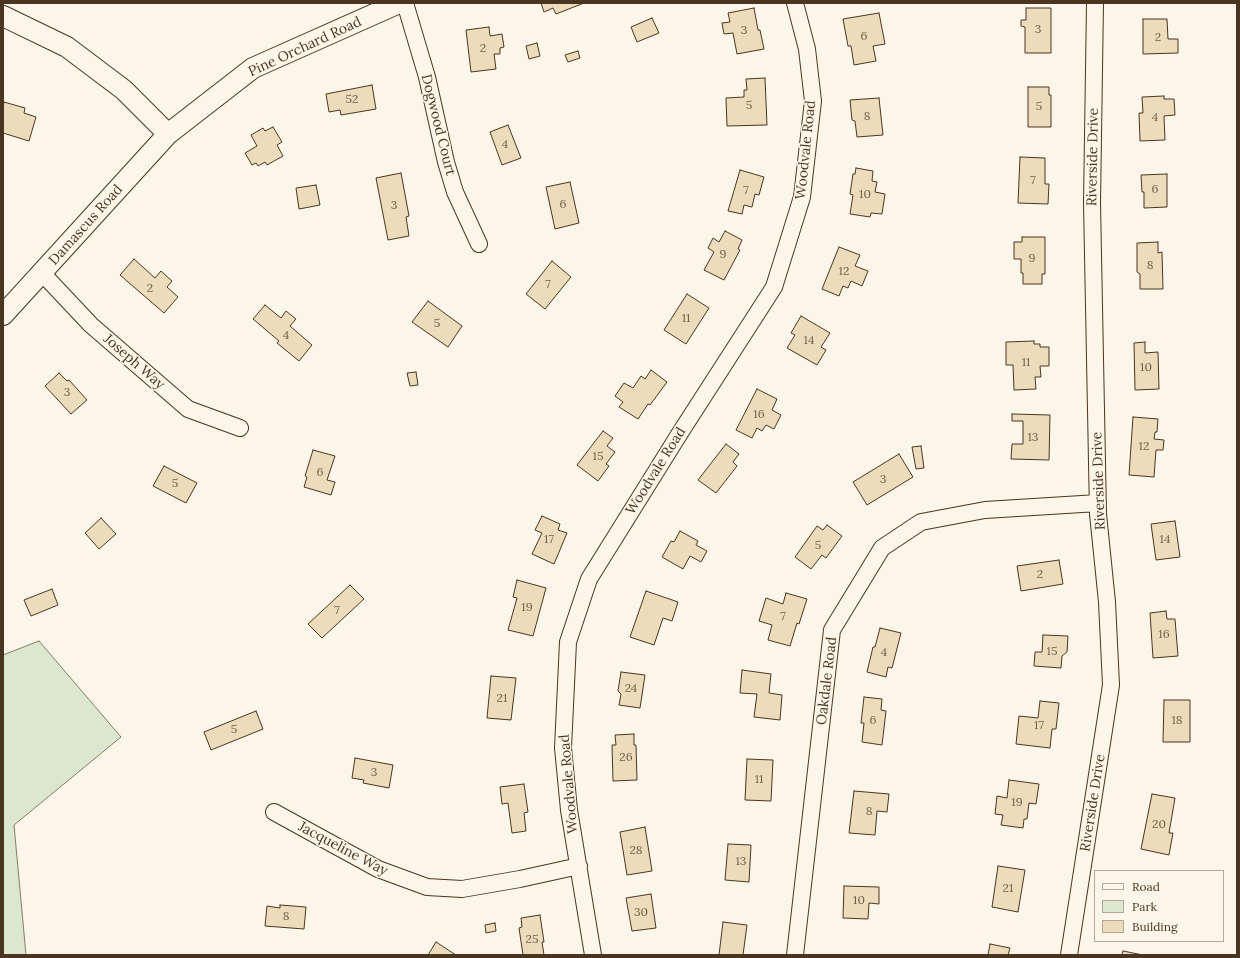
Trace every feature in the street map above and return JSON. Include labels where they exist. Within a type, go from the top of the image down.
[{"type":"street","name":"Pine Orchard Road","points":[[168,134],[253,68],[399,3]]},
{"type":"street","name":"Dogwood Court","points":[[405,3],[427,76],[446,162],[455,192],[479,244]]},
{"type":"street","name":"Woodvale Road","points":[[593,955],[569,810],[563,748],[568,642],[589,579],[680,433],[774,287],[802,197],[813,101],[807,49],[795,3]]},
{"type":"street","name":"Riverside Drive","points":[[1069,955],[1111,685],[1107,602],[1098,503],[1092,203],[1095,3]]},
{"type":"street","points":[[3,16],[67,47],[124,90],[168,134]]},
{"type":"street","name":"Damascus Road","points":[[3,314],[168,134]]},
{"type":"street","name":"Joseph Way","points":[[42,273],[91,325],[188,409],[240,428]]},
{"type":"street","name":"Oakdale Road","points":[[795,955],[832,630],[882,548],[921,522],[984,510],[1098,503]]},
{"type":"street","name":"Jacqueline Way","points":[[274,812],[378,869],[427,887],[462,889],[520,879],[579,866]]},
{"type":"green space","points":[[39,641],[121,737],[14,825],[26,955],[3,955],[3,655]]},
{"type":"building","points":[[541,3],[584,3],[556,14],[553,8],[544,12]]},
{"type":"building","points":[[754,8],[758,30],[760,30],[764,49],[737,54],[733,33],[724,34],[722,23],[730,22],[728,13]]},
{"type":"building","points":[[1026,8],[1051,8],[1051,53],[1025,53],[1025,27],[1021,26],[1021,20],[1026,20]]},
{"type":"building","points":[[879,13],[885,44],[873,46],[876,61],[854,65],[851,46],[848,46],[843,19]]},
{"type":"building","points":[[652,18],[659,33],[637,42],[631,27]]},
{"type":"building","points":[[1143,19],[1167,19],[1168,39],[1178,39],[1178,53],[1143,54]]},
{"type":"building","points":[[489,27],[490,36],[502,34],[504,47],[500,48],[500,54],[494,54],[496,69],[471,72],[466,30]]},
{"type":"building","points":[[537,43],[540,56],[529,59],[526,46]]},
{"type":"building","points":[[578,51],[580,58],[568,62],[565,55]]},
{"type":"building","points":[[765,78],[767,125],[727,126],[726,98],[744,97],[744,90],[747,90],[746,79]]},
{"type":"building","points":[[372,85],[376,109],[341,115],[340,110],[329,112],[326,94]]},
{"type":"building","points":[[1028,87],[1049,87],[1049,95],[1051,95],[1051,127],[1028,127]]},
{"type":"building","points":[[1164,96],[1164,99],[1174,99],[1175,115],[1164,116],[1165,140],[1140,141],[1139,113],[1143,113],[1142,97]]},
{"type":"building","points":[[879,98],[883,135],[857,137],[855,121],[852,120],[850,100]]},
{"type":"building","points":[[4,102],[25,108],[24,113],[36,117],[29,141],[3,133]]},
{"type":"building","points":[[508,125],[521,158],[502,165],[490,132]]},
{"type":"building","points":[[273,127],[282,142],[277,145],[283,156],[267,165],[265,162],[258,166],[256,163],[252,165],[245,153],[257,146],[251,135],[263,128],[265,131]]},
{"type":"building","points":[[1020,157],[1045,158],[1045,184],[1049,184],[1048,204],[1018,203]]},
{"type":"building","points":[[856,168],[873,171],[872,181],[877,182],[875,192],[885,194],[882,214],[871,213],[870,217],[850,214],[853,195],[850,194],[853,174],[855,174]]},
{"type":"building","points":[[740,170],[764,177],[759,195],[755,194],[752,207],[744,205],[742,214],[728,211]]},
{"type":"building","points":[[401,173],[409,216],[406,217],[409,236],[388,240],[376,178]]},
{"type":"building","points":[[1167,174],[1167,207],[1144,208],[1144,192],[1142,192],[1141,175]]},
{"type":"building","points":[[570,182],[579,223],[555,229],[546,187]]},
{"type":"building","points":[[316,185],[320,205],[299,209],[296,188]]},
{"type":"building","points":[[725,231],[742,240],[738,249],[740,250],[724,280],[704,270],[714,252],[708,248],[713,238],[719,242]]},
{"type":"building","points":[[1022,237],[1045,237],[1045,274],[1042,274],[1042,284],[1023,284],[1021,259],[1014,259],[1014,242],[1022,242]]},
{"type":"building","points":[[1158,242],[1158,253],[1162,252],[1163,289],[1140,289],[1140,274],[1137,272],[1137,243]]},
{"type":"building","points":[[839,247],[860,255],[855,266],[868,271],[862,286],[851,281],[848,288],[843,286],[839,296],[822,289]]},
{"type":"building","points":[[134,259],[155,278],[161,271],[172,281],[167,287],[178,297],[164,313],[120,275]]},
{"type":"building","points":[[552,261],[571,277],[545,309],[526,294]]},
{"type":"building","points":[[687,294],[709,308],[686,344],[664,330]]},
{"type":"building","points":[[428,301],[462,326],[448,347],[412,322]]},
{"type":"building","points":[[265,305],[281,318],[286,311],[296,319],[290,326],[312,345],[299,361],[277,343],[279,341],[253,319]]},
{"type":"building","points":[[801,316],[830,333],[821,347],[826,350],[817,365],[787,348],[795,335],[791,333]]},
{"type":"building","points":[[1034,341],[1034,344],[1040,344],[1040,347],[1049,347],[1049,366],[1040,366],[1041,377],[1035,377],[1036,389],[1014,390],[1013,365],[1006,365],[1006,342]]},
{"type":"building","points":[[1145,342],[1145,353],[1158,352],[1159,389],[1135,390],[1134,343]]},
{"type":"building","points":[[651,370],[667,382],[650,405],[648,404],[638,419],[619,407],[623,402],[615,396],[624,383],[633,388],[641,376],[645,379]]},
{"type":"building","points":[[416,372],[418,385],[410,386],[407,373]]},
{"type":"building","points":[[59,373],[67,381],[69,380],[87,400],[71,414],[45,386]]},
{"type":"building","points":[[757,389],[777,399],[772,410],[781,415],[774,429],[766,425],[762,431],[757,428],[752,438],[736,430]]},
{"type":"building","points":[[1012,414],[1050,415],[1049,460],[1011,459],[1012,444],[1023,444],[1023,421],[1012,421]]},
{"type":"building","points":[[1133,417],[1158,419],[1157,432],[1155,432],[1154,439],[1164,440],[1163,450],[1156,450],[1154,477],[1129,475]]},
{"type":"building","points":[[603,431],[613,438],[607,446],[615,452],[606,464],[609,466],[598,481],[577,465]]},
{"type":"building","points":[[726,444],[739,454],[733,462],[737,466],[716,493],[698,480]]},
{"type":"building","points":[[921,446],[924,468],[916,469],[912,447]]},
{"type":"building","points":[[313,450],[335,456],[327,480],[335,482],[331,495],[304,487],[307,477],[305,476]]},
{"type":"building","points":[[899,454],[913,477],[867,505],[853,482]]},
{"type":"building","points":[[164,466],[197,483],[186,503],[153,486]]},
{"type":"building","points":[[542,516],[560,524],[558,530],[567,533],[554,564],[532,554],[542,533],[535,530]]},
{"type":"building","points":[[101,518],[116,534],[99,549],[85,533]]},
{"type":"building","points":[[1175,521],[1180,557],[1156,560],[1151,524]]},
{"type":"building","points":[[827,525],[842,536],[826,558],[822,555],[811,569],[795,557],[817,526],[823,530]]},
{"type":"building","points":[[680,531],[698,541],[696,545],[707,551],[701,562],[690,556],[683,569],[662,557],[671,541],[674,542]]},
{"type":"building","points":[[1059,560],[1063,584],[1021,591],[1017,566]]},
{"type":"building","points":[[517,580],[546,588],[533,636],[508,630],[517,598],[513,597]]},
{"type":"building","points":[[350,585],[364,599],[322,638],[308,624]]},
{"type":"building","points":[[52,589],[58,605],[31,616],[24,600]]},
{"type":"building","points":[[646,591],[678,602],[672,621],[663,618],[654,645],[630,637]]},
{"type":"building","points":[[786,593],[807,599],[799,624],[797,623],[790,646],[768,640],[772,625],[759,621],[766,598],[783,604]]},
{"type":"building","points":[[1166,611],[1167,619],[1175,619],[1178,656],[1153,658],[1150,613]]},
{"type":"building","points":[[880,628],[901,633],[892,668],[888,667],[886,677],[867,672],[873,647],[875,647]]},
{"type":"building","points":[[1043,635],[1068,636],[1067,652],[1062,656],[1061,668],[1034,666],[1035,652],[1042,652]]},
{"type":"building","points":[[742,670],[771,674],[769,693],[782,695],[780,720],[754,717],[757,694],[740,693]]},
{"type":"building","points":[[621,672],[645,675],[640,708],[619,705],[621,694],[618,691]]},
{"type":"building","points":[[491,676],[516,678],[511,720],[487,718]]},
{"type":"building","points":[[864,697],[882,699],[881,710],[886,711],[882,745],[862,742],[864,723],[861,723]]},
{"type":"building","points":[[1164,700],[1190,700],[1190,742],[1163,742]]},
{"type":"building","points":[[1040,701],[1059,703],[1056,729],[1052,729],[1050,748],[1016,744],[1019,716],[1038,718]]},
{"type":"building","points":[[256,711],[263,729],[211,750],[204,732]]},
{"type":"building","points":[[634,734],[634,745],[636,745],[637,780],[613,781],[612,745],[616,745],[615,735]]},
{"type":"building","points":[[355,758],[393,765],[389,788],[363,783],[364,780],[352,778]]},
{"type":"building","points":[[747,759],[773,760],[771,801],[745,800]]},
{"type":"building","points":[[1009,780],[1039,784],[1036,804],[1029,803],[1027,819],[1024,819],[1023,828],[1001,825],[1003,815],[995,814],[997,796],[1007,798]]},
{"type":"building","points":[[524,784],[528,812],[524,813],[526,831],[512,833],[508,803],[502,804],[500,787]]},
{"type":"building","points":[[854,791],[889,794],[887,812],[877,811],[875,835],[849,833]]},
{"type":"building","points":[[1152,794],[1175,798],[1169,833],[1173,833],[1169,855],[1141,849]]},
{"type":"building","points":[[645,827],[652,871],[627,875],[620,832]]},
{"type":"building","points":[[728,844],[751,845],[749,882],[725,880]]},
{"type":"building","points":[[998,866],[1025,870],[1018,912],[992,907]]},
{"type":"building","points":[[844,886],[879,887],[879,904],[869,903],[868,919],[843,918]]},
{"type":"building","points":[[651,894],[656,928],[632,931],[626,898]]},
{"type":"building","points":[[280,905],[306,907],[304,929],[265,926],[267,906],[280,908]]},
{"type":"building","points":[[540,915],[544,942],[542,942],[544,955],[523,955],[519,928],[522,927],[521,918]]},
{"type":"building","points":[[723,922],[747,925],[743,955],[719,955]]},
{"type":"building","points":[[495,923],[496,931],[486,933],[485,925]]},
{"type":"building","points":[[436,942],[456,955],[428,955]]},
{"type":"building","points":[[990,944],[1010,948],[1008,955],[988,955]]},
{"type":"building","points":[[1123,951],[1143,955],[1122,955]]}]
